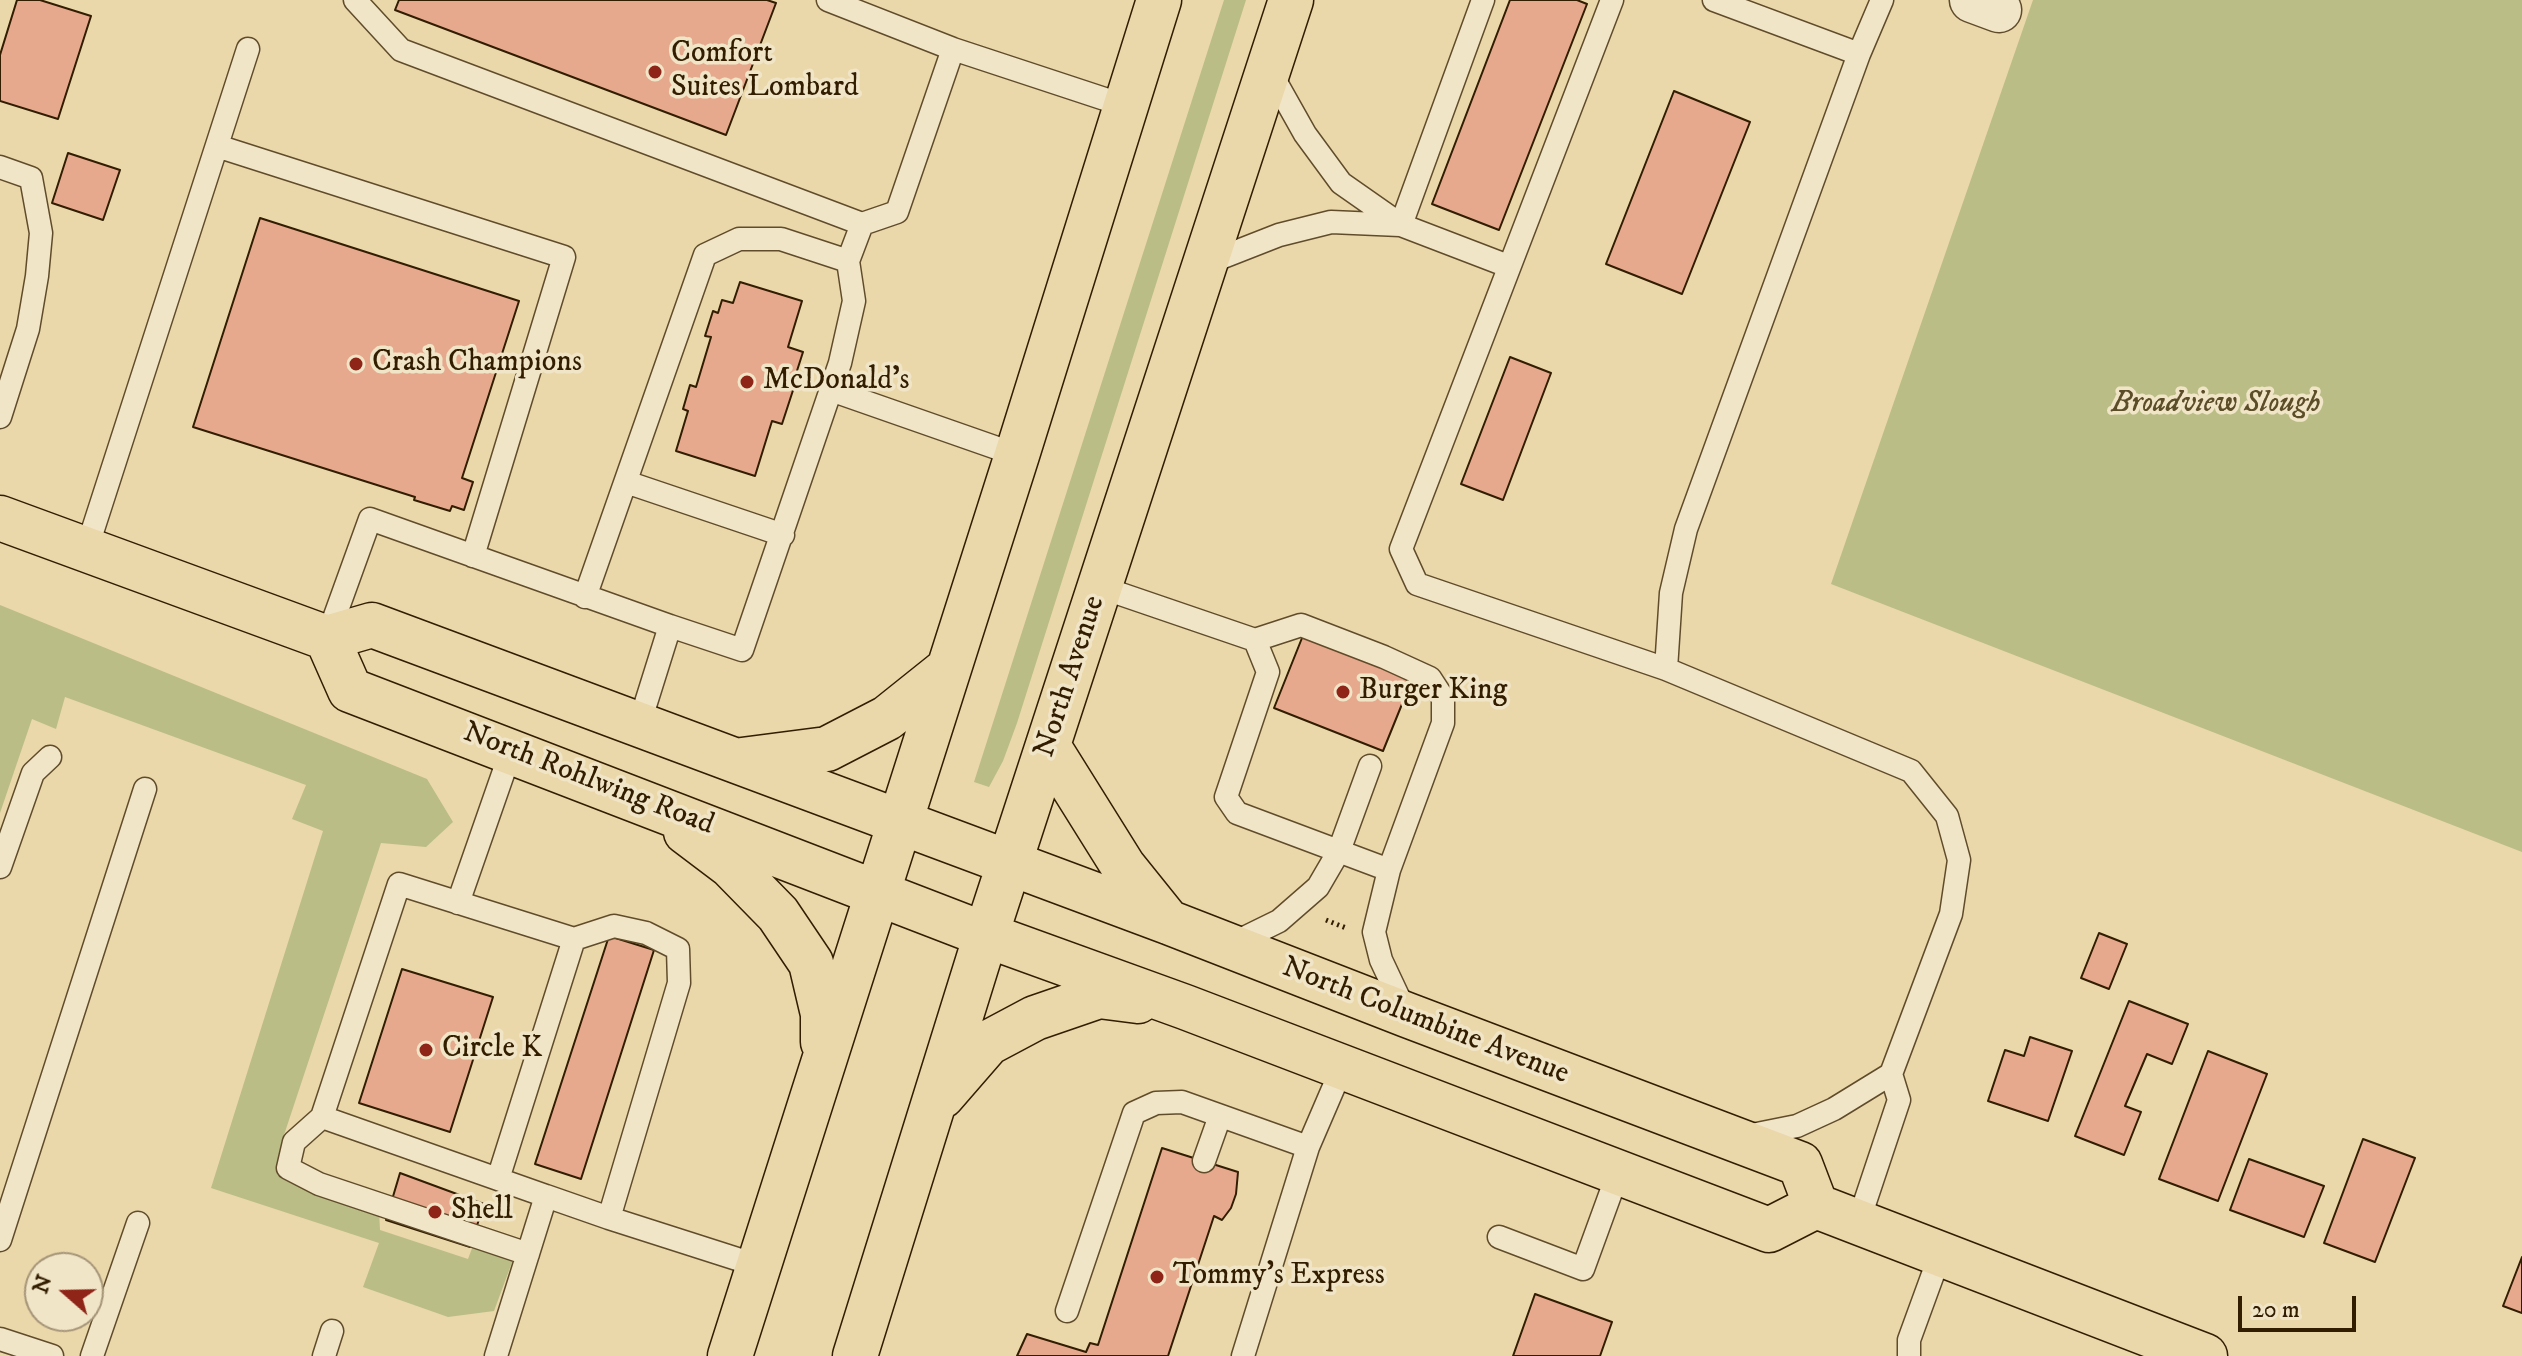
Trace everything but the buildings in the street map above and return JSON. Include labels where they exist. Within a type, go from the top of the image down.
[{"type":"main road","points":[[730,1356],[1159,0]]},
{"type":"main road","name":"North Avenue","points":[[855,1356],[986,935],[1291,0]]},
{"type":"main road","points":[[0,518],[327,638],[372,625],[899,823]]},
{"type":"main road","name":"North Rohlwing Road","points":[[327,638],[350,690],[986,935]]},
{"type":"main road","points":[[735,761],[827,749],[887,718],[947,670]]},
{"type":"main road","points":[[1048,746],[1123,866],[1168,922]]},
{"type":"main road","points":[[648,803],[731,866],[778,914],[811,963],[823,1014],[824,1065]]},
{"type":"main road","name":"North Columbine Avenue","points":[[899,823],[1168,922],[1800,1164],[1816,1206]]},
{"type":"main road","points":[[986,935],[1185,1007],[1769,1230],[1816,1206],[2205,1356]]},
{"type":"main road","points":[[932,1107],[988,1043],[1035,1018],[1099,996],[1185,1007]]},
{"type":"lane","points":[[355,0],[401,50],[862,224],[897,212],[953,49]]},
{"type":"lane","points":[[828,0],[953,49],[1126,106]]},
{"type":"lane","points":[[1401,225],[1483,0]]},
{"type":"lane","points":[[1612,0],[1401,549],[1417,584],[1666,669],[1911,771],[1947,816],[1959,860],[1951,914],[1891,1074],[1899,1100],[1858,1223]]},
{"type":"lane","points":[[1714,0],[1859,54]]},
{"type":"lane","points":[[1666,669],[1671,593],[1686,529],[1859,54],[1882,0]]},
{"type":"lane","points":[[86,551],[248,49]]},
{"type":"lane","points":[[1269,69],[1305,134],[1341,183],[1401,225],[1508,266]]},
{"type":"lane","points":[[217,146],[564,257],[473,556]]},
{"type":"lane","points":[[0,167],[31,178],[41,233],[28,329],[0,417]]},
{"type":"lane","points":[[1205,264],[1279,235],[1331,222],[1401,225]]},
{"type":"lane","points":[[327,638],[370,519],[742,650],[840,363],[854,301],[848,261],[862,224]]},
{"type":"lane","points":[[585,597],[705,255],[739,239],[781,239],[848,261]]},
{"type":"lane","points":[[831,390],[1017,455]]},
{"type":"lane","points":[[626,482],[783,535]]},
{"type":"lane","points":[[1100,587],[1255,640],[1301,625],[1430,678],[1443,698],[1443,723],[1389,870],[1374,932],[1381,960],[1407,1015]]},
{"type":"lane","points":[[639,725],[670,626]]},
{"type":"lane","points":[[1255,640],[1268,672],[1226,797],[1237,813],[1389,870]]},
{"type":"lane","points":[[458,903],[511,751]]},
{"type":"lane","points":[[0,867],[33,773],[50,757]]},
{"type":"lane","points":[[1227,946],[1279,921],[1318,887],[1339,851],[1370,766]]},
{"type":"lane","points":[[0,1240],[145,789]]},
{"type":"lane","points":[[528,1254],[319,1184],[288,1168],[294,1142],[322,1117],[399,884],[574,939],[614,926],[646,933],[678,949],[679,983],[609,1218]]},
{"type":"lane","points":[[498,1179],[574,939]]},
{"type":"lane","points":[[1243,1356],[1308,1147],[1342,1068]]},
{"type":"lane","points":[[1733,1139],[1797,1126],[1834,1109],[1891,1074]]},
{"type":"lane","points":[[1067,1311],[1134,1113],[1156,1103],[1182,1102],[1308,1147]]},
{"type":"lane","points":[[1204,1161],[1220,1116]]},
{"type":"lane","points":[[322,1117],[609,1218],[759,1266]]},
{"type":"lane","points":[[1499,1237],[1583,1269],[1618,1173]]},
{"type":"lane","points":[[496,1356],[546,1196]]},
{"type":"lane","points":[[92,1356],[138,1223]]},
{"type":"lane","points":[[1909,1356],[1909,1340],[1940,1255]]},
{"type":"lane","points":[[324,1356],[332,1331]]},
{"type":"lane","points":[[0,1339],[52,1356]]},
{"type":"path","points":[[1324,919],[1358,933]]},
{"type":"green space","points":[[1224,0],[1246,0],[1017,723],[1003,761],[989,787],[974,782]]},
{"type":"green space","name":"Broadview Slough","points":[[2033,0],[2522,0],[2522,852],[1831,584]]},
{"type":"green space","points":[[0,605],[427,779],[453,822],[426,847],[381,843],[281,1144],[284,1177],[379,1211],[380,1230],[468,1259],[474,1243],[514,1257],[494,1311],[448,1317],[363,1287],[379,1243],[211,1188],[323,831],[292,819],[306,785],[65,697],[56,729],[32,719],[0,813]]},
{"type":"place","name":"Comfort Suites Lombard","points":[[655,72]]},
{"type":"place","name":"Crash Champions","points":[[356,364]]},
{"type":"place","name":"McDonald's","points":[[747,382]]},
{"type":"place","name":"Burger King","points":[[1343,692]]},
{"type":"place","name":"Circle K","points":[[426,1050]]},
{"type":"place","name":"Shell","points":[[435,1212]]},
{"type":"place","name":"Tommy's Express","points":[[1157,1277]]}]
